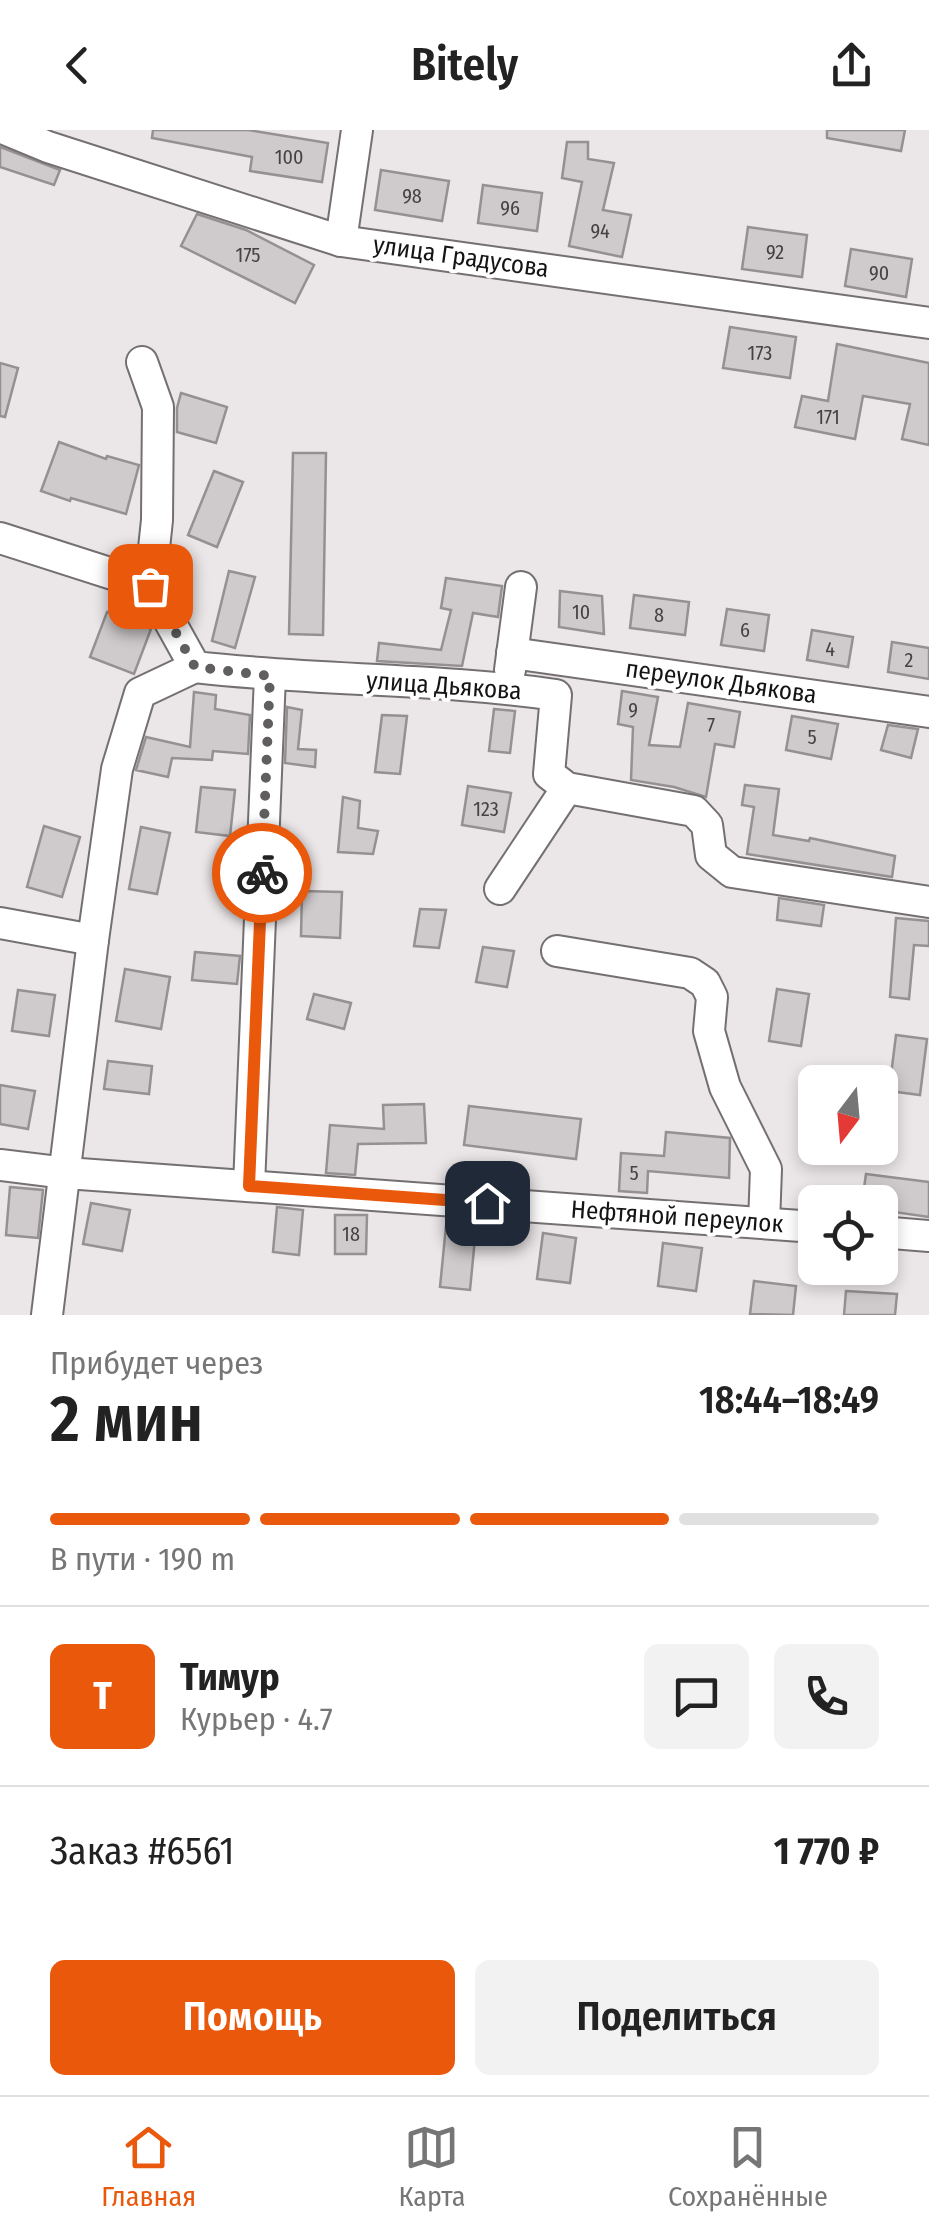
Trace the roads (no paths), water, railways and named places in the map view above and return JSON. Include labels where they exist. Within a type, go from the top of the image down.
[{"type":"street","name":"улица Градусова","points":[[8,130],[48,147],[342,240],[929,324]]},
{"type":"street","points":[[342,240],[356,130]]},
{"type":"street","points":[[47,1315],[117,769],[140,693],[195,667],[150,586],[157,520],[158,407],[142,362]]},
{"type":"street","points":[[0,538],[150,586]]},
{"type":"street","points":[[507,688],[522,587]]},
{"type":"street","name":"переулок Дьякова","points":[[512,652],[929,712]]},
{"type":"street","name":"улица Дьякова","points":[[195,667],[270,676],[507,688],[556,695],[550,774],[567,788]]},
{"type":"street","points":[[249,1186],[270,676]]},
{"type":"street","points":[[500,889],[567,788],[694,811],[708,825],[711,855],[732,872],[929,902]]},
{"type":"street","points":[[0,923],[93,940]]},
{"type":"street","points":[[557,951],[690,973],[705,982],[712,997],[709,1031],[725,1087],[766,1169],[764,1223]]},
{"type":"street","name":"Нефтяной переулок","points":[[0,1165],[798,1226]]},
{"type":"street","points":[[898,1233],[929,1236]]}]
